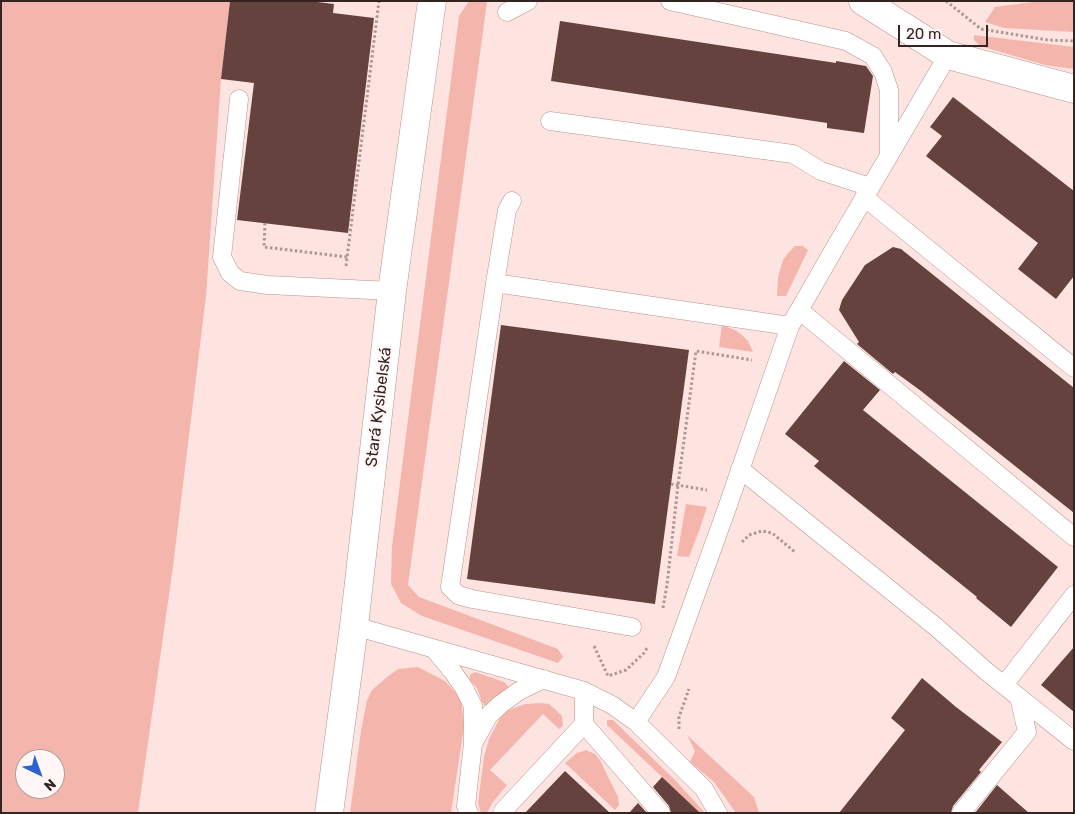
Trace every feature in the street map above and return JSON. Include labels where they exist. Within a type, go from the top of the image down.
[{"type":"street","name":"Stará Kysibelská","points":[[329,813],[354,626],[392,291],[432,1]]},
{"type":"street","points":[[863,1],[887,8],[948,55],[1074,89]]},
{"type":"lane","points":[[507,12],[528,1]]},
{"type":"lane","points":[[670,1],[846,41],[873,56],[883,72],[889,90],[889,155]]},
{"type":"lane","points":[[636,722],[666,677],[790,326],[948,55]]},
{"type":"lane","points":[[239,99],[222,258],[230,273],[240,281],[268,285],[392,291]]},
{"type":"lane","points":[[550,121],[793,154],[821,172],[867,192],[1074,368]]},
{"type":"lane","points":[[512,201],[507,210],[495,283],[450,587],[458,596],[472,600],[632,627]]},
{"type":"lane","points":[[495,283],[790,326]]},
{"type":"lane","points":[[798,310],[1074,537]]},
{"type":"lane","points":[[740,469],[936,627],[1004,686],[1074,741]]},
{"type":"lane","points":[[1004,686],[1074,595]]},
{"type":"lane","points":[[354,626],[584,691],[612,705],[636,722],[704,790],[718,813]]},
{"type":"lane","points":[[432,648],[453,672],[473,706],[473,743],[466,806],[469,813]]},
{"type":"lane","points":[[473,743],[490,715],[501,704],[519,691],[544,679]]},
{"type":"lane","points":[[584,691],[584,724],[661,813]]},
{"type":"lane","points":[[961,813],[1027,732],[1019,698]]},
{"type":"lane","points":[[503,813],[584,724]]},
{"type":"path","points":[[343,288],[379,1]]},
{"type":"path","points":[[946,1],[981,29],[1048,40],[1074,41]]},
{"type":"path","points":[[265,223],[264,247],[347,256]]},
{"type":"path","points":[[663,610],[696,351],[777,364]]},
{"type":"path","points":[[671,484],[713,492]]},
{"type":"path","points":[[739,551],[742,542],[749,535],[762,531],[772,533],[795,552]]},
{"type":"path","points":[[608,676],[626,670],[644,653],[648,646]]},
{"type":"path","points":[[679,733],[679,718],[692,680]]},
{"type":"shaded area","points":[[1,1],[230,1],[221,79],[206,296],[173,567],[138,813],[1,813]]},
{"type":"shaded area","points":[[469,1],[488,1],[408,585],[419,597],[558,649],[563,657],[558,663],[422,616],[401,603],[391,584],[392,546],[459,16]]},
{"type":"shaded area","points":[[1040,1],[1074,1],[1074,32],[1004,28],[985,22],[995,7]]},
{"type":"shaded area","points":[[974,35],[1074,47],[1074,69],[1045,65],[980,46],[974,40]]},
{"type":"shaded area","points":[[795,246],[803,246],[808,250],[786,296],[777,296],[778,277],[783,260]]},
{"type":"shaded area","points":[[722,325],[742,335],[748,341],[753,352],[719,347]]},
{"type":"shaded area","points":[[686,504],[707,507],[689,557],[677,556]]},
{"type":"shaded area","points":[[418,667],[445,681],[461,699],[464,726],[451,813],[350,813],[367,700],[372,690],[398,669]]},
{"type":"shaded area","points":[[475,672],[504,682],[508,686],[507,693],[484,705],[477,688],[470,680],[470,675]]},
{"type":"shaded area","points":[[525,704],[549,704],[562,716],[563,726],[559,729],[543,714],[490,770],[507,785],[493,802],[487,813],[481,813],[478,803],[484,757],[489,739],[500,718],[506,711]]},
{"type":"shaded area","points":[[607,720],[613,720],[675,780],[705,813],[696,813],[662,777],[607,725]]},
{"type":"shaded area","points":[[687,735],[754,797],[759,813],[736,813],[714,782],[690,762],[695,751]]},
{"type":"shaded area","points":[[586,750],[595,754],[600,760],[618,797],[619,805],[615,810],[565,763],[577,753]]},
{"type":"building","points":[[230,1],[309,1],[334,4],[333,13],[374,18],[348,233],[237,220],[254,83],[221,79]]},
{"type":"building","points":[[560,21],[866,66],[873,76],[864,133],[827,128],[827,123],[551,81]]},
{"type":"building","points":[[953,97],[1074,191],[1074,276],[1056,299],[1018,269],[1038,243],[926,156],[942,136],[930,127]]},
{"type":"building","points":[[893,247],[901,249],[1074,388],[1074,513],[921,391],[895,372],[893,374],[857,344],[859,342],[839,310],[842,300],[865,265]]},
{"type":"building","points":[[501,325],[689,350],[655,604],[467,579]]},
{"type":"building","points":[[844,361],[880,390],[863,410],[1058,567],[1011,627],[977,597],[814,466],[819,461],[785,434]]},
{"type":"building","points":[[1074,647],[1074,712],[1041,685]]},
{"type":"building","points":[[922,678],[1002,742],[979,770],[981,772],[953,806],[951,813],[839,813],[905,730],[891,718]]},
{"type":"building","points":[[565,771],[610,813],[525,813]]},
{"type":"building","points":[[662,777],[700,813],[671,813],[669,806],[653,787]]},
{"type":"building","points":[[997,785],[1029,813],[975,813]]},
{"type":"building","points":[[638,803],[647,813],[629,813]]}]
